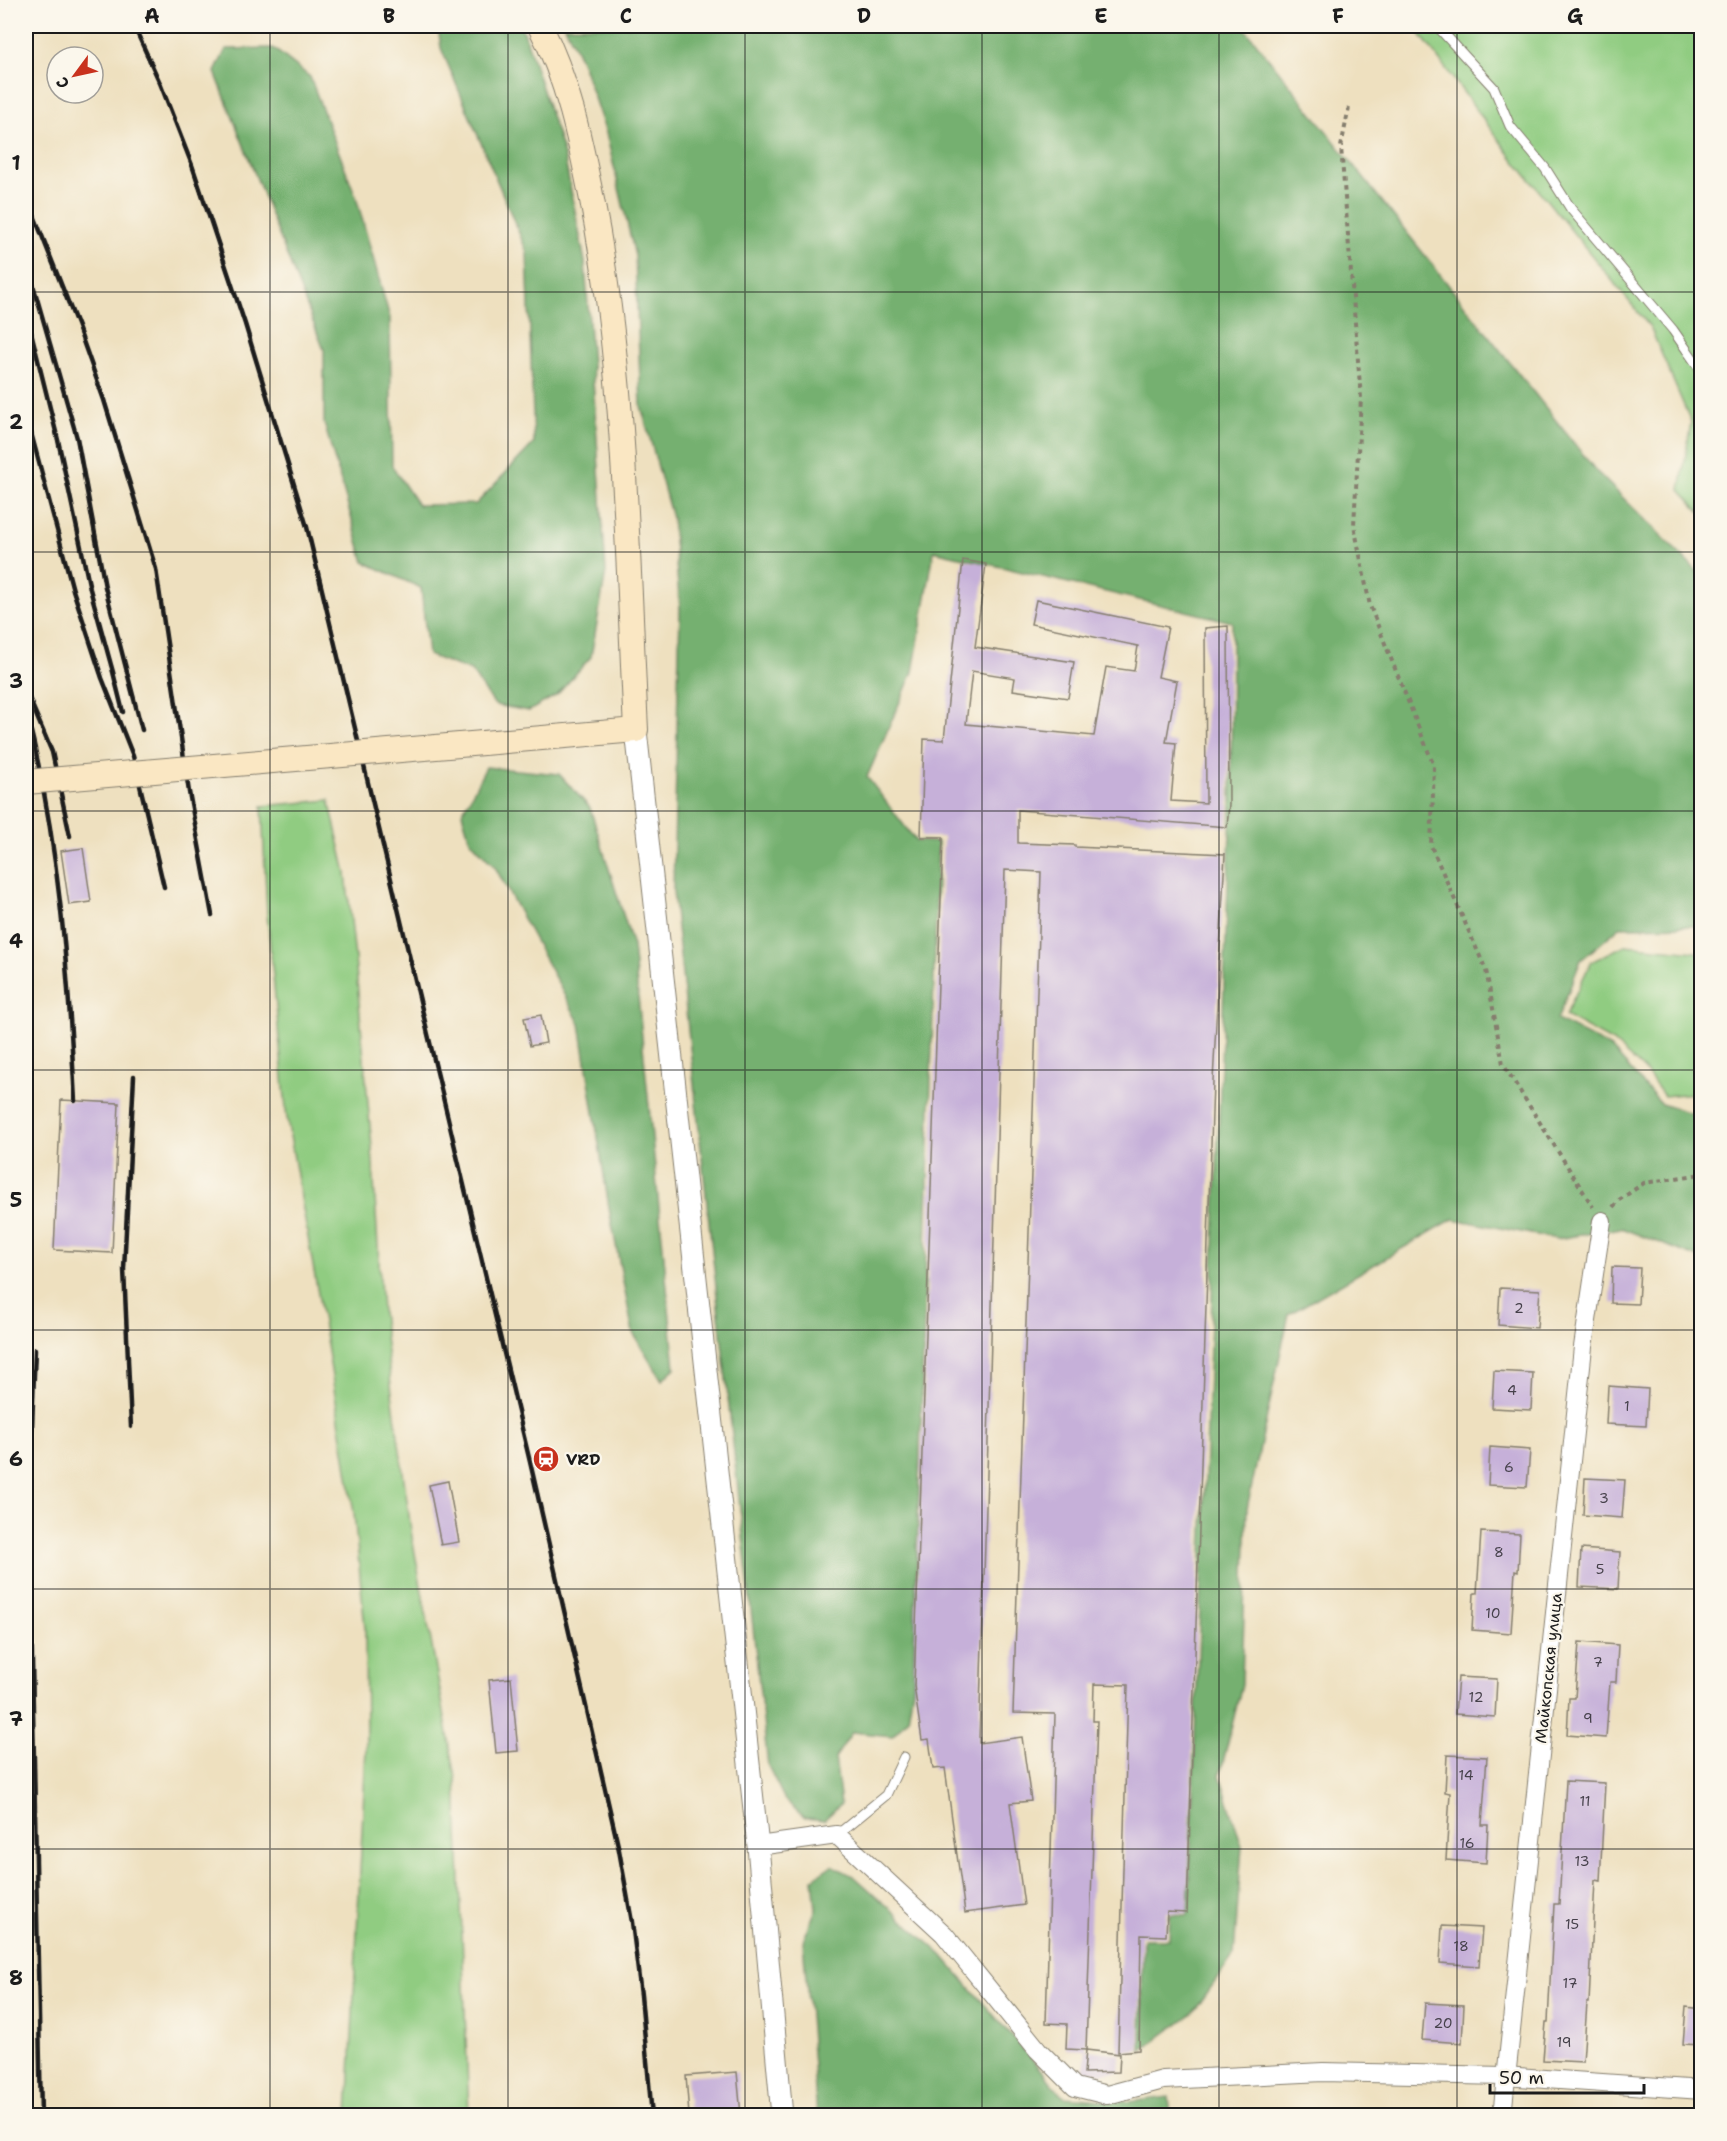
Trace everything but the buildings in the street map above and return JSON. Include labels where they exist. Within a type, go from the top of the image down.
[{"type":"main road","points":[[26,782],[636,730],[618,384],[603,258],[581,142],[563,78],[540,26]]},
{"type":"street","points":[[636,730],[758,1846],[783,2115]]},
{"type":"street","name":"Майкопская улица","points":[[1502,2115],[1504,2076],[1582,1347],[1602,1221]]},
{"type":"street","points":[[758,1846],[837,1835],[944,1934],[1038,2050],[1075,2087],[1107,2095],[1163,2080],[1323,2072],[1504,2076],[1701,2090]]},
{"type":"lane","points":[[1437,26],[1494,88],[1510,126],[1545,168],[1571,209],[1673,330],[1701,372]]},
{"type":"lane","points":[[837,1835],[886,1795],[904,1757]]},
{"type":"path","points":[[1349,107],[1341,147],[1361,398],[1354,525],[1370,606],[1434,766],[1431,846],[1485,970],[1503,1064],[1602,1221],[1619,1200],[1644,1183],[1701,1174]]},
{"type":"green space","points":[[438,26],[519,26],[524,32],[564,155],[585,262],[606,572],[591,657],[557,695],[529,711],[495,705],[471,671],[428,655],[421,588],[364,562],[324,423],[324,350],[215,72],[226,49],[273,48],[310,77],[356,197],[390,318],[392,466],[418,505],[476,504],[534,443],[527,252],[441,48]]},
{"type":"green space","points":[[565,26],[1243,26],[1596,471],[1701,575],[1701,928],[1700,926],[1620,927],[1581,960],[1557,1020],[1611,1048],[1661,1104],[1701,1116],[1701,1259],[1621,1228],[1557,1239],[1453,1219],[1289,1314],[1247,1508],[1242,1684],[1220,1775],[1242,1846],[1234,1955],[1193,2013],[1141,2051],[1143,1939],[1169,1939],[1170,1914],[1188,1915],[1231,805],[1232,622],[934,551],[913,672],[867,777],[916,841],[938,842],[913,1689],[908,1719],[892,1736],[852,1732],[835,1758],[841,1804],[824,1820],[805,1818],[785,1800],[768,1766],[673,891],[680,609],[672,518],[641,406],[635,256],[606,133],[582,63]]},
{"type":"green space","points":[[1414,26],[1701,26],[1701,513],[1680,490],[1691,422],[1650,327],[1514,160]]},
{"type":"green space","points":[[486,767],[559,774],[590,808],[633,946],[675,1368],[662,1380],[633,1333],[610,1214],[580,1024],[495,867],[470,840],[462,813]]},
{"type":"green space","points":[[329,800],[346,873],[372,1148],[382,1312],[392,1393],[412,1537],[456,1778],[469,2115],[348,2115],[366,1749],[365,1628],[354,1513],[287,1119],[267,914],[262,806]]},
{"type":"green space","points":[[1625,945],[1696,952],[1701,956],[1701,1100],[1694,1093],[1664,1096],[1646,1072],[1613,1042],[1565,1016],[1591,962]]},
{"type":"green space","points":[[832,1865],[855,1877],[942,1955],[1064,2097],[1128,2102],[1169,2097],[1171,2115],[817,2115],[803,1941],[816,1909],[813,1878]]},
{"type":"railway","points":[[134,26],[160,83],[192,165],[245,324],[307,527],[530,1462],[619,1850],[632,1922],[652,2116]]},
{"type":"railway","points":[[26,195],[104,400],[156,569],[189,792],[212,915]]},
{"type":"railway","points":[[26,260],[77,438],[105,587],[142,730]]},
{"type":"railway","points":[[26,312],[58,440],[90,589],[123,712]]},
{"type":"railway","points":[[26,414],[73,590],[102,678],[133,756],[164,887]]},
{"type":"railway","points":[[26,691],[52,752],[70,836]]},
{"type":"railway","points":[[26,711],[47,807],[54,856],[65,954],[75,1101]]},
{"type":"railway","points":[[131,1427],[124,1269],[134,1076]]},
{"type":"railway","points":[[35,1349],[29,1506],[41,2116]]},
{"type":"place","name":"VRD","points":[[546,1459]]}]
